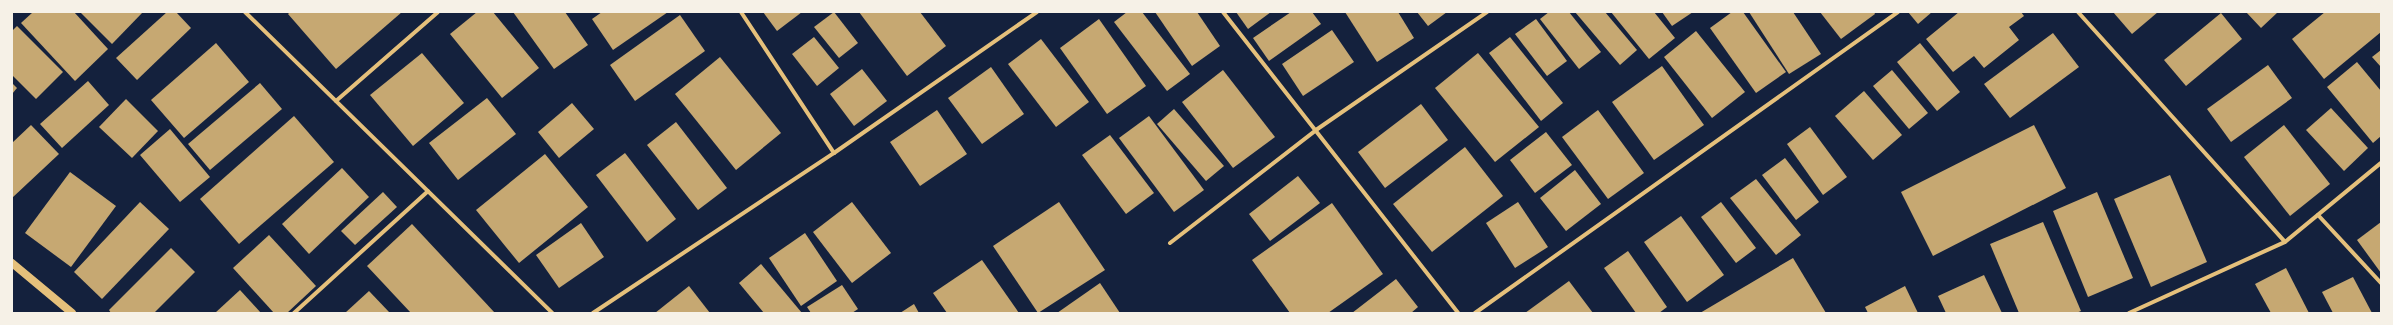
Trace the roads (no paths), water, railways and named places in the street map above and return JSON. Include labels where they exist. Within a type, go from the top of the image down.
[{"type":"main road","points":[[12,263],[72,313]]},
{"type":"street","points":[[245,12],[552,313]]},
{"type":"street","points":[[336,101],[438,12]]},
{"type":"street","points":[[741,12],[834,153]]},
{"type":"street","points":[[593,313],[834,153],[1037,12]]},
{"type":"street","points":[[1223,12],[1458,313]]},
{"type":"street","points":[[1170,243],[1316,130],[1487,12]]},
{"type":"street","points":[[1475,313],[1898,12]]},
{"type":"street","points":[[2078,12],[2285,242]]},
{"type":"street","points":[[2129,313],[2285,242],[2381,163]]},
{"type":"street","points":[[294,313],[428,191]]},
{"type":"street","points":[[2318,215],[2381,283]]}]
